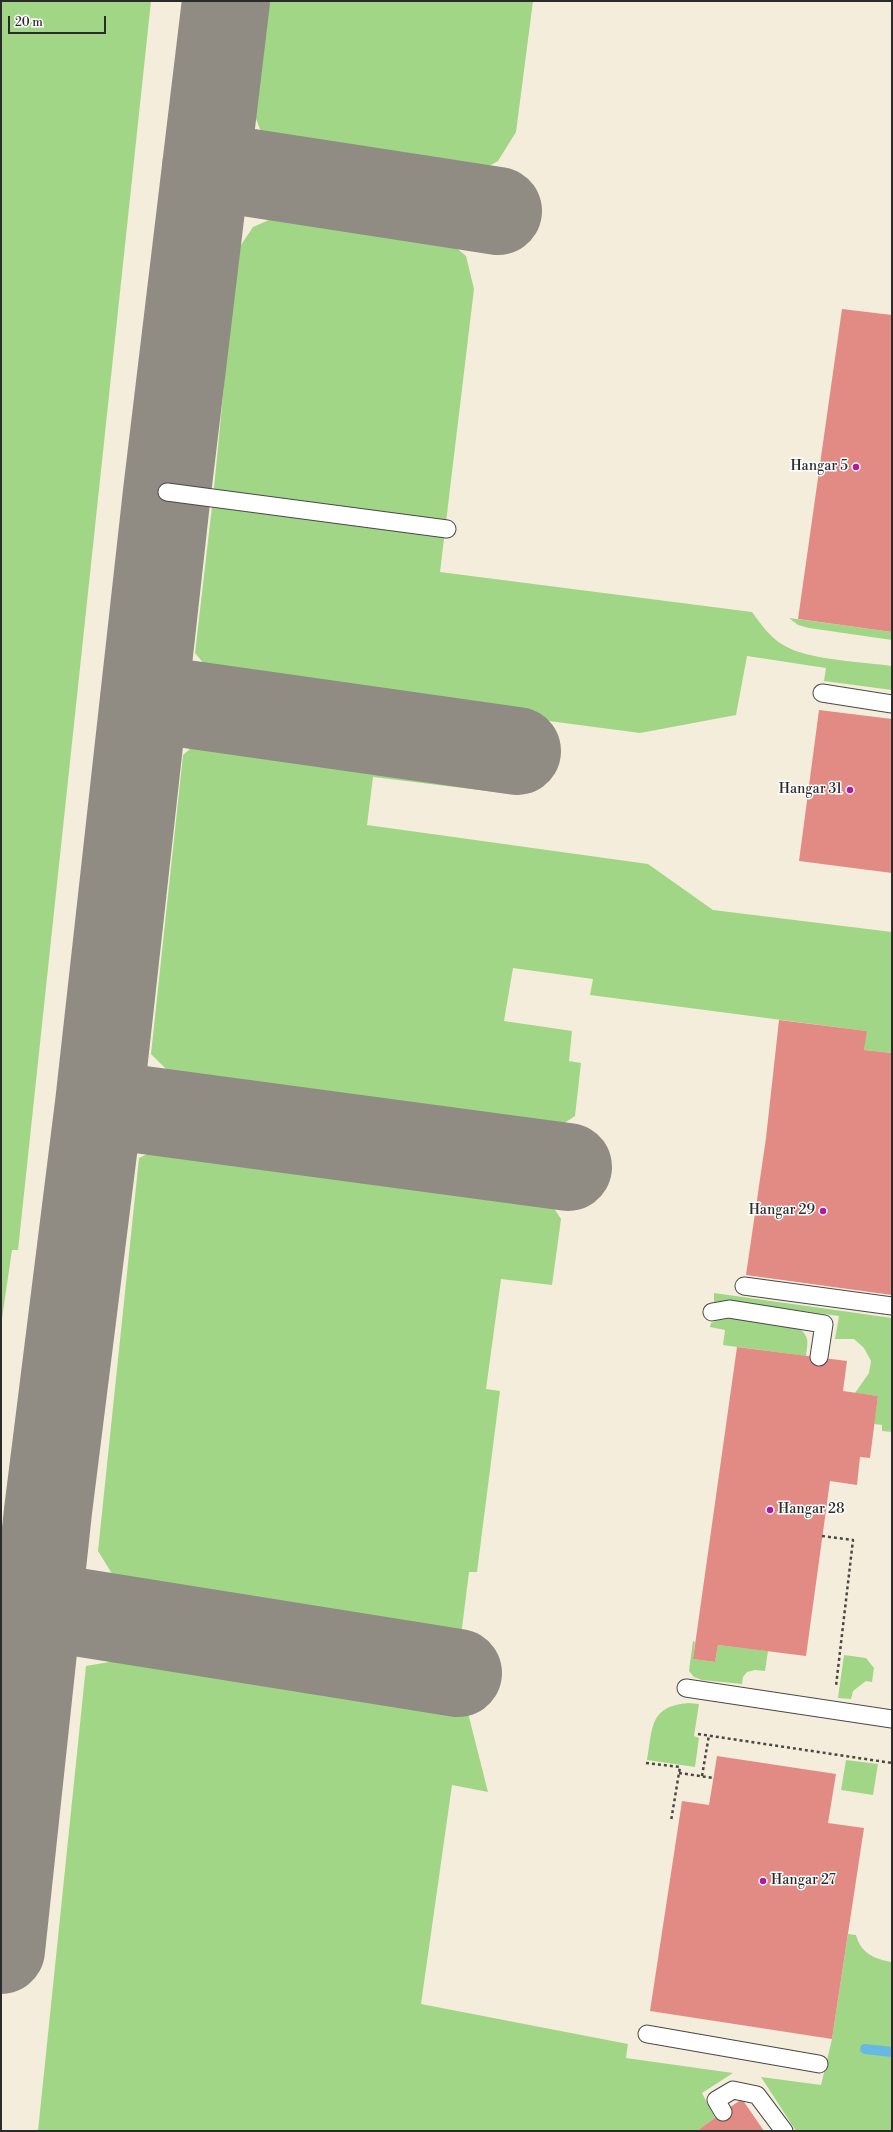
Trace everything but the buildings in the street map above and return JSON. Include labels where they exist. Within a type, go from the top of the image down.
[{"type":"lane","points":[[167,492],[447,529]]},
{"type":"lane","points":[[822,693],[892,704]]},
{"type":"lane","points":[[744,1286],[892,1306]]},
{"type":"lane","points":[[712,1312],[729,1309],[824,1324],[819,1357]]},
{"type":"lane","points":[[686,1688],[892,1719]]},
{"type":"lane","points":[[647,2034],[819,2064]]},
{"type":"lane","points":[[723,2112],[716,2100],[733,2090],[757,2095],[784,2131]]},
{"type":"path","points":[[822,1536],[854,1540],[833,1710]]},
{"type":"path","points":[[698,1734],[892,1763]]},
{"type":"path","points":[[702,1776],[709,1735]]},
{"type":"path","points":[[646,1763],[680,1767],[671,1822]]},
{"type":"path","points":[[679,1773],[714,1778]]},
{"type":"green space","points":[[1,1],[151,1],[18,1250],[12,1250],[1,1325]]},
{"type":"green space","points":[[264,1],[533,1],[516,132],[498,161],[480,171],[454,174],[348,162],[286,147],[261,132],[252,108]]},
{"type":"green space","points":[[278,216],[342,219],[441,235],[466,256],[474,289],[440,572],[752,612],[773,637],[783,645],[799,652],[825,658],[892,666],[892,690],[824,681],[826,668],[747,656],[736,715],[640,733],[215,677],[195,653],[213,498],[237,251],[253,227]]},
{"type":"green space","points":[[789,618],[892,632],[892,640],[809,628],[798,625]]},
{"type":"green space","points":[[205,736],[512,780],[520,795],[373,777],[367,825],[648,864],[713,910],[892,932],[892,1053],[864,1050],[866,1031],[590,995],[593,979],[513,968],[504,1021],[572,1031],[569,1061],[581,1063],[575,1116],[560,1126],[171,1074],[151,1054],[183,755]]},
{"type":"green space","points":[[164,1146],[550,1202],[561,1219],[552,1285],[501,1279],[486,1389],[500,1391],[477,1572],[469,1572],[461,1636],[139,1593],[119,1585],[98,1551],[139,1158]]},
{"type":"green space","points":[[714,1293],[892,1318],[892,1432],[882,1431],[882,1425],[874,1424],[878,1396],[855,1393],[869,1373],[871,1361],[864,1348],[854,1339],[835,1339],[839,1316],[731,1301],[714,1302]]},
{"type":"green space","points":[[735,1318],[797,1327],[804,1333],[807,1339],[806,1356],[723,1345],[725,1330],[710,1327],[711,1323],[719,1320]]},
{"type":"green space","points":[[693,1641],[695,1642],[693,1659],[715,1662],[718,1645],[768,1651],[765,1671],[755,1670],[747,1672],[743,1677],[742,1684],[702,1680],[694,1677],[689,1671]]},
{"type":"green space","points":[[844,1655],[866,1658],[874,1668],[872,1682],[866,1681],[853,1691],[851,1699],[838,1698]]},
{"type":"green space","points":[[121,1660],[466,1705],[488,1792],[452,1785],[421,2004],[628,2044],[626,2058],[733,2073],[702,2093],[715,2118],[697,2131],[38,2131],[86,1666]]},
{"type":"green space","points":[[689,1703],[699,1704],[694,1736],[699,1738],[695,1767],[647,1760],[652,1728],[655,1720],[666,1709],[676,1705]]},
{"type":"green space","points":[[846,1760],[878,1764],[873,1795],[841,1790]]},
{"type":"green space","points":[[848,1934],[856,1935],[861,1946],[869,1954],[879,1959],[892,1962],[892,2131],[796,2131],[761,2077],[821,2085],[832,2039]]},
{"type":"waterway","points":[[865,2049],[892,2052]]},
{"type":"taxiway","points":[[1,1950],[48,1511],[99,1104],[167,492],[226,1]]},
{"type":"taxiway","points":[[206,166],[498,211]]},
{"type":"taxiway","points":[[144,698],[517,751]]},
{"type":"taxiway","points":[[99,1104],[568,1167]]},
{"type":"taxiway","points":[[39,1606],[458,1673]]},
{"type":"place","name":"Hangar 5","points":[[856,467]]},
{"type":"place","name":"Hangar 31","points":[[850,790]]},
{"type":"place","name":"Hangar 29","points":[[823,1211]]},
{"type":"place","name":"Hangar 28","points":[[770,1510]]},
{"type":"place","name":"Hangar 27","points":[[763,1881]]}]
